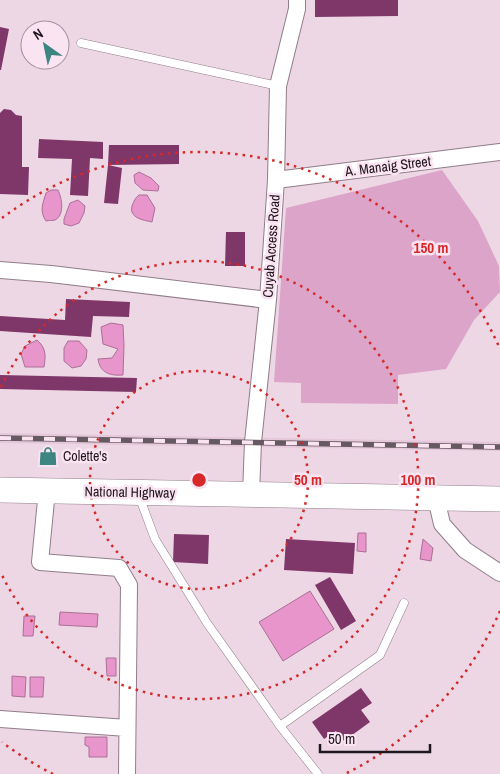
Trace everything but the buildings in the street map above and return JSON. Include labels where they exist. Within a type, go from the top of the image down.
[{"type":"main road","name":"National Highway","points":[[0,490],[500,499]]},
{"type":"street","name":"Cuyab Access Road","points":[[251,494],[253,442],[268,300],[276,180],[278,86],[297,9],[297,0]]},
{"type":"street","name":"A. Manaig Street","points":[[276,180],[500,152]]},
{"type":"street","points":[[0,270],[52,274],[268,300]]},
{"type":"street","points":[[47,490],[40,562],[119,568],[129,585],[127,774]]},
{"type":"street","points":[[436,498],[442,524],[465,550],[500,573]]},
{"type":"street","points":[[0,719],[127,728]]},
{"type":"lane","points":[[81,43],[278,86]]},
{"type":"lane","points":[[138,492],[155,539],[207,623],[280,726],[318,774]]},
{"type":"lane","points":[[280,726],[380,655],[404,603]]},
{"type":"shaded area","points":[[442,170],[478,221],[499,266],[500,292],[474,320],[446,369],[398,375],[398,404],[301,403],[301,383],[274,382],[286,208]]},
{"type":"shaded area","points":[[139,172],[151,178],[159,186],[158,191],[143,190],[135,183],[134,175]]},
{"type":"shaded area","points":[[51,190],[58,190],[61,197],[61,210],[58,218],[46,221],[42,207],[46,193]]},
{"type":"shaded area","points":[[139,195],[147,195],[155,208],[152,222],[138,218],[133,213],[132,206]]},
{"type":"shaded area","points":[[78,200],[85,206],[79,223],[71,226],[64,224],[70,203]]},
{"type":"shaded area","points":[[111,323],[123,325],[123,375],[106,373],[99,364],[98,359],[112,358],[118,349],[103,344],[101,327]]},
{"type":"shaded area","points":[[37,340],[45,352],[44,367],[25,367],[21,354],[25,346]]},
{"type":"shaded area","points":[[68,341],[79,341],[87,350],[86,359],[81,366],[72,368],[64,361],[64,348]]},
{"type":"shaded area","points":[[0,433],[500,442],[500,451],[0,443]]},
{"type":"shaded area","points":[[358,533],[366,533],[366,552],[357,551]]},
{"type":"shaded area","points":[[423,539],[433,548],[431,561],[420,559]]},
{"type":"shaded area","points":[[310,591],[334,629],[283,661],[259,622]]},
{"type":"shaded area","points":[[60,612],[98,614],[97,627],[59,625]]},
{"type":"shaded area","points":[[24,616],[35,616],[33,636],[23,636]]},
{"type":"shaded area","points":[[106,658],[116,658],[116,676],[107,676]]},
{"type":"shaded area","points":[[12,676],[26,677],[25,697],[12,696]]},
{"type":"shaded area","points":[[30,677],[44,677],[43,697],[30,697]]},
{"type":"shaded area","points":[[85,737],[107,737],[107,757],[89,757],[89,747],[85,745]]},
{"type":"railway","points":[[0,438],[500,447]]},
{"type":"place","name":"Colette's","points":[[48,456]]}]
